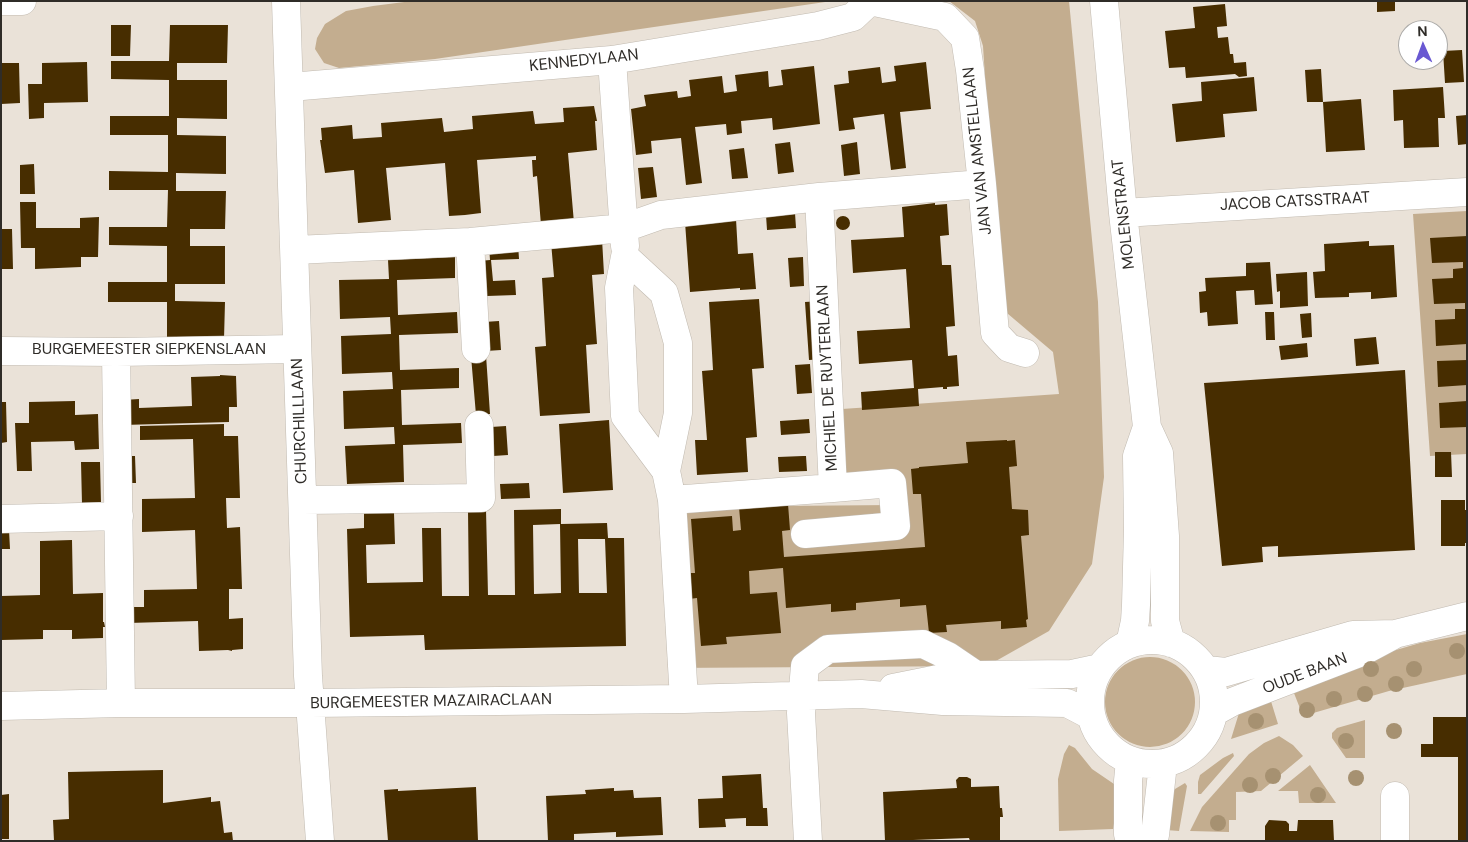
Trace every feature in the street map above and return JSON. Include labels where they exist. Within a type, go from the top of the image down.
[{"type":"street","points":[[1,2],[22,1]]},
{"type":"street","name":"CHURCHILLLAAN","points":[[286,1],[308,676],[320,841]]},
{"type":"street","name":"KENNEDYLAAN","points":[[290,87],[612,60],[818,26],[854,17],[870,1]]},
{"type":"street","name":"JAN VAN AMSTELLAAN","points":[[870,1],[945,17],[965,38],[982,184],[995,334],[1009,348],[1025,353]]},
{"type":"street","name":"MOLENSTRAAT","points":[[1104,1],[1123,213],[1147,427],[1159,453],[1165,536],[1165,621],[1171,643]]},
{"type":"street","points":[[612,60],[624,228],[625,257],[619,288],[625,416],[666,472]]},
{"type":"street","points":[[295,250],[470,242],[624,228],[661,214],[819,197],[982,184]]},
{"type":"street","name":"JACOB CATSSTRAAT","points":[[1123,213],[1467,192]]},
{"type":"street","name":"MICHIEL DE RUYTERLAAN","points":[[672,500],[834,488],[819,197]]},
{"type":"street","points":[[470,242],[476,349]]},
{"type":"street","points":[[625,257],[664,293],[678,342],[678,413],[666,472],[672,500],[684,699]]},
{"type":"street","name":"BURGEMEESTER SIEPKENSLAAN","points":[[1,351],[116,352],[297,349]]},
{"type":"street","points":[[116,352],[121,703]]},
{"type":"street","points":[[303,500],[481,498],[479,426]]},
{"type":"street","name":"MOLENSTRAAT","points":[[1130,644],[1135,621],[1138,530],[1137,456],[1147,427]]},
{"type":"street","points":[[805,534],[896,526],[892,483],[834,488]]},
{"type":"street","points":[[1,519],[118,516]]},
{"type":"street","name":"OUDE BAAN","points":[[1206,670],[1226,672],[1353,635],[1395,634],[1467,616]]},
{"type":"street","name":"OUDE BAAN","points":[[1214,712],[1232,702],[1362,652],[1395,634]]},
{"type":"street","points":[[1143,640],[1171,643],[1184,649],[1196,658],[1206,670],[1212,683],[1214,697],[1214,712],[1210,727],[1202,740],[1178,759],[1164,764],[1146,764],[1130,761],[1112,750],[1098,734],[1090,715],[1089,698],[1092,683],[1100,668],[1113,653],[1130,644],[1143,640]]},
{"type":"street","points":[[808,841],[801,713],[806,666],[828,650],[923,644],[948,656],[976,675]]},
{"type":"street","name":"BURGEMEESTER MAZAIRACLAAN","points":[[861,694],[943,678],[976,675],[1072,674],[1100,668]]},
{"type":"street","name":"BURGEMEESTER MAZAIRACLAAN","points":[[1,706],[121,703],[684,699],[861,694],[943,701],[1067,703],[1090,715]]},
{"type":"street","points":[[1130,761],[1128,781],[1128,834],[1130,841]]},
{"type":"street","points":[[1152,841],[1155,835],[1164,764]]},
{"type":"street","points":[[1395,796],[1395,841]]},
{"type":"shaded area","points":[[412,1],[832,1],[435,59],[339,68],[324,63],[315,49],[317,38],[325,24],[346,11]]},
{"type":"shaded area","points":[[949,1],[1069,1],[1098,302],[1104,477],[1092,564],[1049,631],[987,666],[668,668],[662,507],[894,505],[846,474],[842,409],[1059,394],[1053,352],[1001,308],[983,46],[975,21]]},
{"type":"shaded area","points":[[1467,211],[1467,454],[1430,456],[1413,214]]},
{"type":"shaded area","points":[[1467,634],[1467,674],[1389,691],[1303,716],[1292,688],[1379,655],[1420,643]]},
{"type":"shaded area","points":[[1150,657],[1167,660],[1182,670],[1192,685],[1195,702],[1192,719],[1182,734],[1167,744],[1150,747],[1133,744],[1118,734],[1108,719],[1105,702],[1108,685],[1118,670],[1133,660]]},
{"type":"shaded area","points":[[1270,698],[1278,724],[1231,739],[1239,713]]},
{"type":"shaded area","points":[[1365,720],[1365,758],[1346,758],[1332,738],[1332,733],[1337,728]]},
{"type":"shaded area","points":[[1279,736],[1293,745],[1303,756],[1261,791],[1236,792],[1236,820],[1229,820],[1229,832],[1190,831],[1202,807],[1249,754],[1264,743]]},
{"type":"shaded area","points":[[1069,745],[1075,748],[1092,769],[1114,784],[1118,800],[1113,829],[1059,831],[1058,779],[1064,754]]},
{"type":"shaded area","points":[[1233,753],[1234,756],[1201,794],[1198,794],[1200,775]]},
{"type":"shaded area","points":[[1310,765],[1336,803],[1299,803],[1298,791],[1278,791]]},
{"type":"shaded area","points":[[1185,783],[1187,786],[1179,831],[1166,830],[1170,792]]},
{"type":"building","points":[[1377,1],[1395,1],[1395,11],[1377,12]]},
{"type":"building","points":[[1225,4],[1227,26],[1217,27],[1218,38],[1228,37],[1230,54],[1233,54],[1234,63],[1246,62],[1247,76],[1239,77],[1235,74],[1186,78],[1185,67],[1169,68],[1165,31],[1195,28],[1193,7]]},
{"type":"building","points":[[111,25],[131,25],[130,56],[111,56]]},
{"type":"building","points":[[170,25],[228,25],[227,63],[177,63],[177,80],[227,80],[227,119],[177,118],[177,135],[226,136],[226,174],[176,173],[176,191],[226,191],[225,229],[190,229],[190,246],[225,246],[225,284],[175,284],[175,301],[225,302],[224,339],[167,339],[167,302],[108,302],[108,282],[167,282],[167,246],[109,245],[109,227],[167,227],[168,190],[109,190],[109,171],[168,172],[168,135],[110,135],[110,116],[169,116],[169,80],[111,79],[111,61],[169,61]]},
{"type":"building","points":[[1462,50],[1464,82],[1445,83],[1444,70],[1448,70],[1448,51]]},
{"type":"building","points":[[87,62],[88,102],[44,103],[44,118],[29,119],[28,84],[42,84],[42,63]]},
{"type":"building","points":[[926,62],[931,109],[900,112],[906,168],[891,170],[884,114],[853,118],[855,129],[839,131],[834,85],[849,83],[848,71],[880,67],[882,83],[896,81],[894,66]]},
{"type":"building","points":[[1,63],[19,63],[20,103],[1,104]]},
{"type":"building","points":[[814,66],[820,124],[773,130],[772,118],[741,121],[742,133],[727,135],[726,124],[695,127],[702,183],[686,185],[681,138],[651,141],[652,153],[636,155],[631,109],[646,106],[644,95],[677,91],[678,98],[691,96],[689,80],[722,76],[724,93],[737,91],[735,75],[768,71],[769,87],[783,85],[781,70]]},
{"type":"building","points":[[1321,69],[1323,102],[1307,102],[1305,70]]},
{"type":"building","points":[[1254,77],[1257,111],[1223,114],[1225,137],[1176,142],[1172,104],[1202,101],[1201,82]]},
{"type":"building","points":[[1443,87],[1445,118],[1438,118],[1439,147],[1404,148],[1403,120],[1394,121],[1393,90]]},
{"type":"building","points":[[1361,99],[1365,150],[1326,152],[1323,102]]},
{"type":"building","points":[[594,106],[597,121],[595,121],[597,150],[568,153],[574,223],[541,225],[537,176],[533,177],[532,160],[536,160],[536,156],[477,160],[481,213],[465,215],[449,216],[445,163],[386,168],[391,220],[358,223],[354,170],[325,173],[320,140],[322,140],[321,128],[352,125],[353,139],[382,137],[381,123],[442,118],[444,132],[473,129],[472,116],[533,111],[535,124],[564,122],[563,108]]},
{"type":"building","points":[[1467,115],[1467,144],[1458,145],[1456,116]]},
{"type":"building","points":[[790,142],[794,172],[778,174],[775,144]]},
{"type":"building","points":[[857,142],[860,174],[844,176],[841,145]]},
{"type":"building","points":[[744,148],[748,178],[732,179],[729,150]]},
{"type":"building","points":[[34,164],[35,194],[20,194],[20,165]]},
{"type":"building","points":[[653,167],[657,197],[641,199],[638,168]]},
{"type":"building","points":[[20,202],[36,202],[36,228],[80,228],[80,218],[99,217],[98,257],[81,257],[81,267],[35,269],[35,248],[21,248]]},
{"type":"building","points":[[935,203],[935,205],[947,204],[949,235],[940,236],[942,265],[951,265],[955,326],[946,327],[948,356],[957,355],[959,386],[947,387],[947,389],[943,389],[943,387],[918,389],[919,406],[862,410],[861,392],[914,388],[912,360],[859,364],[857,331],[910,328],[906,269],[853,273],[851,240],[904,237],[902,207]]},
{"type":"building","points":[[795,213],[796,228],[767,230],[766,215]]},
{"type":"building","points":[[843,216],[848,218],[850,223],[848,228],[843,230],[838,228],[836,223],[838,218]]},
{"type":"building","points":[[736,219],[738,254],[753,253],[756,289],[740,290],[740,288],[690,292],[685,222]]},
{"type":"building","points":[[1,229],[12,229],[13,269],[1,269]]},
{"type":"building","points":[[1467,236],[1467,344],[1436,346],[1435,320],[1455,319],[1455,309],[1465,309],[1465,303],[1434,304],[1432,279],[1453,278],[1453,269],[1463,268],[1463,262],[1432,263],[1430,238]]},
{"type":"building","points":[[602,239],[604,274],[592,275],[597,344],[586,345],[590,413],[540,416],[535,347],[546,346],[542,278],[554,277],[551,242]]},
{"type":"building","points":[[1369,241],[1369,246],[1394,245],[1397,297],[1371,299],[1371,292],[1349,293],[1349,297],[1315,298],[1313,272],[1325,271],[1324,244]]},
{"type":"building","points":[[518,244],[519,259],[491,260],[493,281],[515,280],[516,295],[487,296],[479,261],[490,260],[489,246]]},
{"type":"building","points":[[455,257],[455,278],[397,280],[398,315],[457,312],[458,333],[399,335],[400,370],[459,368],[459,388],[401,390],[402,425],[461,423],[462,443],[403,445],[404,482],[347,484],[345,446],[395,444],[394,427],[344,429],[343,391],[393,389],[392,372],[342,374],[341,336],[391,334],[390,317],[340,319],[339,280],[389,279],[388,260]]},
{"type":"building","points":[[803,257],[804,286],[790,287],[788,258]]},
{"type":"building","points":[[1270,262],[1273,304],[1255,305],[1254,290],[1236,291],[1238,324],[1208,326],[1207,312],[1200,313],[1199,292],[1206,291],[1205,278],[1246,276],[1246,263]]},
{"type":"building","points":[[1307,272],[1308,306],[1280,308],[1280,291],[1277,292],[1276,274]]},
{"type":"building","points":[[759,299],[764,368],[752,369],[757,437],[746,438],[748,472],[697,475],[695,440],[707,440],[702,371],[713,370],[709,302]]},
{"type":"building","points":[[820,301],[824,359],[809,360],[805,302]]},
{"type":"building","points":[[1265,312],[1274,312],[1275,340],[1266,340]]},
{"type":"building","points":[[1311,313],[1312,337],[1302,338],[1300,314]]},
{"type":"building","points":[[499,321],[501,350],[486,351],[484,322]]},
{"type":"building","points":[[1376,337],[1379,364],[1356,366],[1354,339]]},
{"type":"building","points":[[1307,343],[1308,357],[1281,360],[1279,346]]},
{"type":"building","points":[[486,355],[490,414],[476,415],[471,356]]},
{"type":"building","points":[[1467,360],[1467,385],[1438,387],[1437,361]]},
{"type":"building","points":[[810,364],[812,393],[797,394],[795,365]]},
{"type":"building","points":[[1405,370],[1415,550],[1278,557],[1278,546],[1262,547],[1263,562],[1222,566],[1204,383]]},
{"type":"building","points":[[236,376],[237,407],[229,407],[229,422],[123,425],[123,400],[139,399],[139,408],[192,406],[191,377]]},
{"type":"building","points":[[75,401],[75,415],[98,414],[99,449],[75,450],[74,441],[31,442],[32,471],[17,471],[15,423],[29,423],[29,402]]},
{"type":"building","points":[[1467,401],[1467,427],[1440,428],[1439,403]]},
{"type":"building","points":[[1,402],[6,402],[7,442],[1,443]]},
{"type":"building","points":[[809,419],[810,433],[781,435],[780,421]]},
{"type":"building","points":[[609,420],[613,490],[563,493],[559,424]]},
{"type":"building","points":[[224,424],[224,436],[238,436],[240,498],[226,498],[227,528],[240,527],[242,589],[229,589],[229,619],[243,618],[243,649],[199,651],[198,621],[128,623],[128,607],[144,607],[144,590],[197,589],[195,530],[142,532],[142,499],[195,498],[193,439],[140,440],[140,426]]},
{"type":"building","points":[[506,426],[508,455],[493,456],[491,427]]},
{"type":"building","points":[[1015,440],[1017,466],[1009,467],[1012,509],[1028,510],[1029,535],[1021,536],[1028,619],[1026,620],[1027,627],[1001,629],[1001,621],[946,625],[947,632],[929,633],[926,605],[900,607],[900,599],[856,603],[856,610],[831,612],[831,604],[786,608],[783,568],[749,571],[750,594],[777,592],[781,633],[726,637],[727,644],[701,646],[697,598],[689,599],[687,573],[695,573],[691,519],[732,516],[733,531],[741,530],[739,507],[788,504],[790,530],[782,531],[784,557],[925,547],[921,494],[913,494],[911,469],[968,463],[966,442]]},
{"type":"building","points":[[1435,452],[1451,452],[1452,477],[1435,477]]},
{"type":"building","points":[[126,456],[135,456],[136,483],[127,483]]},
{"type":"building","points":[[806,456],[807,471],[779,472],[778,457]]},
{"type":"building","points":[[81,462],[100,462],[101,503],[82,504]]},
{"type":"building","points":[[529,483],[530,498],[501,499],[500,484]]},
{"type":"building","points":[[1441,500],[1465,500],[1465,510],[1467,510],[1467,543],[1465,543],[1465,546],[1441,546]]},
{"type":"building","points":[[561,509],[561,524],[607,523],[608,538],[624,538],[626,646],[425,650],[424,635],[350,637],[347,529],[364,528],[364,513],[394,513],[395,544],[366,545],[367,583],[423,582],[422,528],[441,528],[442,596],[469,596],[468,511],[486,510],[488,595],[515,595],[514,510]],"holes":[[[560,524],[561,593],[534,594],[533,525]],[[578,539],[605,539],[607,593],[579,593]]]},
{"type":"building","points":[[1,530],[9,530],[10,549],[1,549]]},
{"type":"building","points":[[72,540],[73,594],[103,593],[103,622],[105,627],[103,627],[103,638],[72,639],[72,630],[43,630],[43,639],[1,640],[1,596],[40,595],[40,541]]},
{"type":"building","points":[[1433,717],[1467,717],[1467,841],[1458,841],[1458,757],[1421,757],[1421,744],[1433,744]]},
{"type":"building","points":[[163,770],[163,803],[211,797],[211,802],[220,801],[224,833],[232,832],[233,841],[54,841],[53,820],[69,819],[68,772]]},
{"type":"building","points":[[761,774],[763,808],[767,808],[768,826],[746,826],[746,818],[725,819],[726,827],[699,828],[698,799],[723,798],[722,776]]},
{"type":"building","points":[[959,777],[971,779],[971,787],[999,786],[1000,808],[1002,808],[1003,817],[1000,817],[1000,841],[970,841],[969,838],[885,841],[883,792],[957,788],[956,780]]},
{"type":"building","points":[[476,787],[478,841],[388,841],[384,790]]},
{"type":"building","points":[[614,788],[614,791],[633,790],[634,798],[661,797],[663,835],[616,837],[616,832],[574,834],[574,841],[548,841],[546,796],[586,794],[585,790]]},
{"type":"building","points":[[9,794],[9,839],[1,839],[1,795]]},
{"type":"building","points":[[1269,820],[1286,821],[1289,824],[1289,831],[1297,831],[1298,820],[1333,820],[1334,841],[1265,841],[1265,826]]}]
